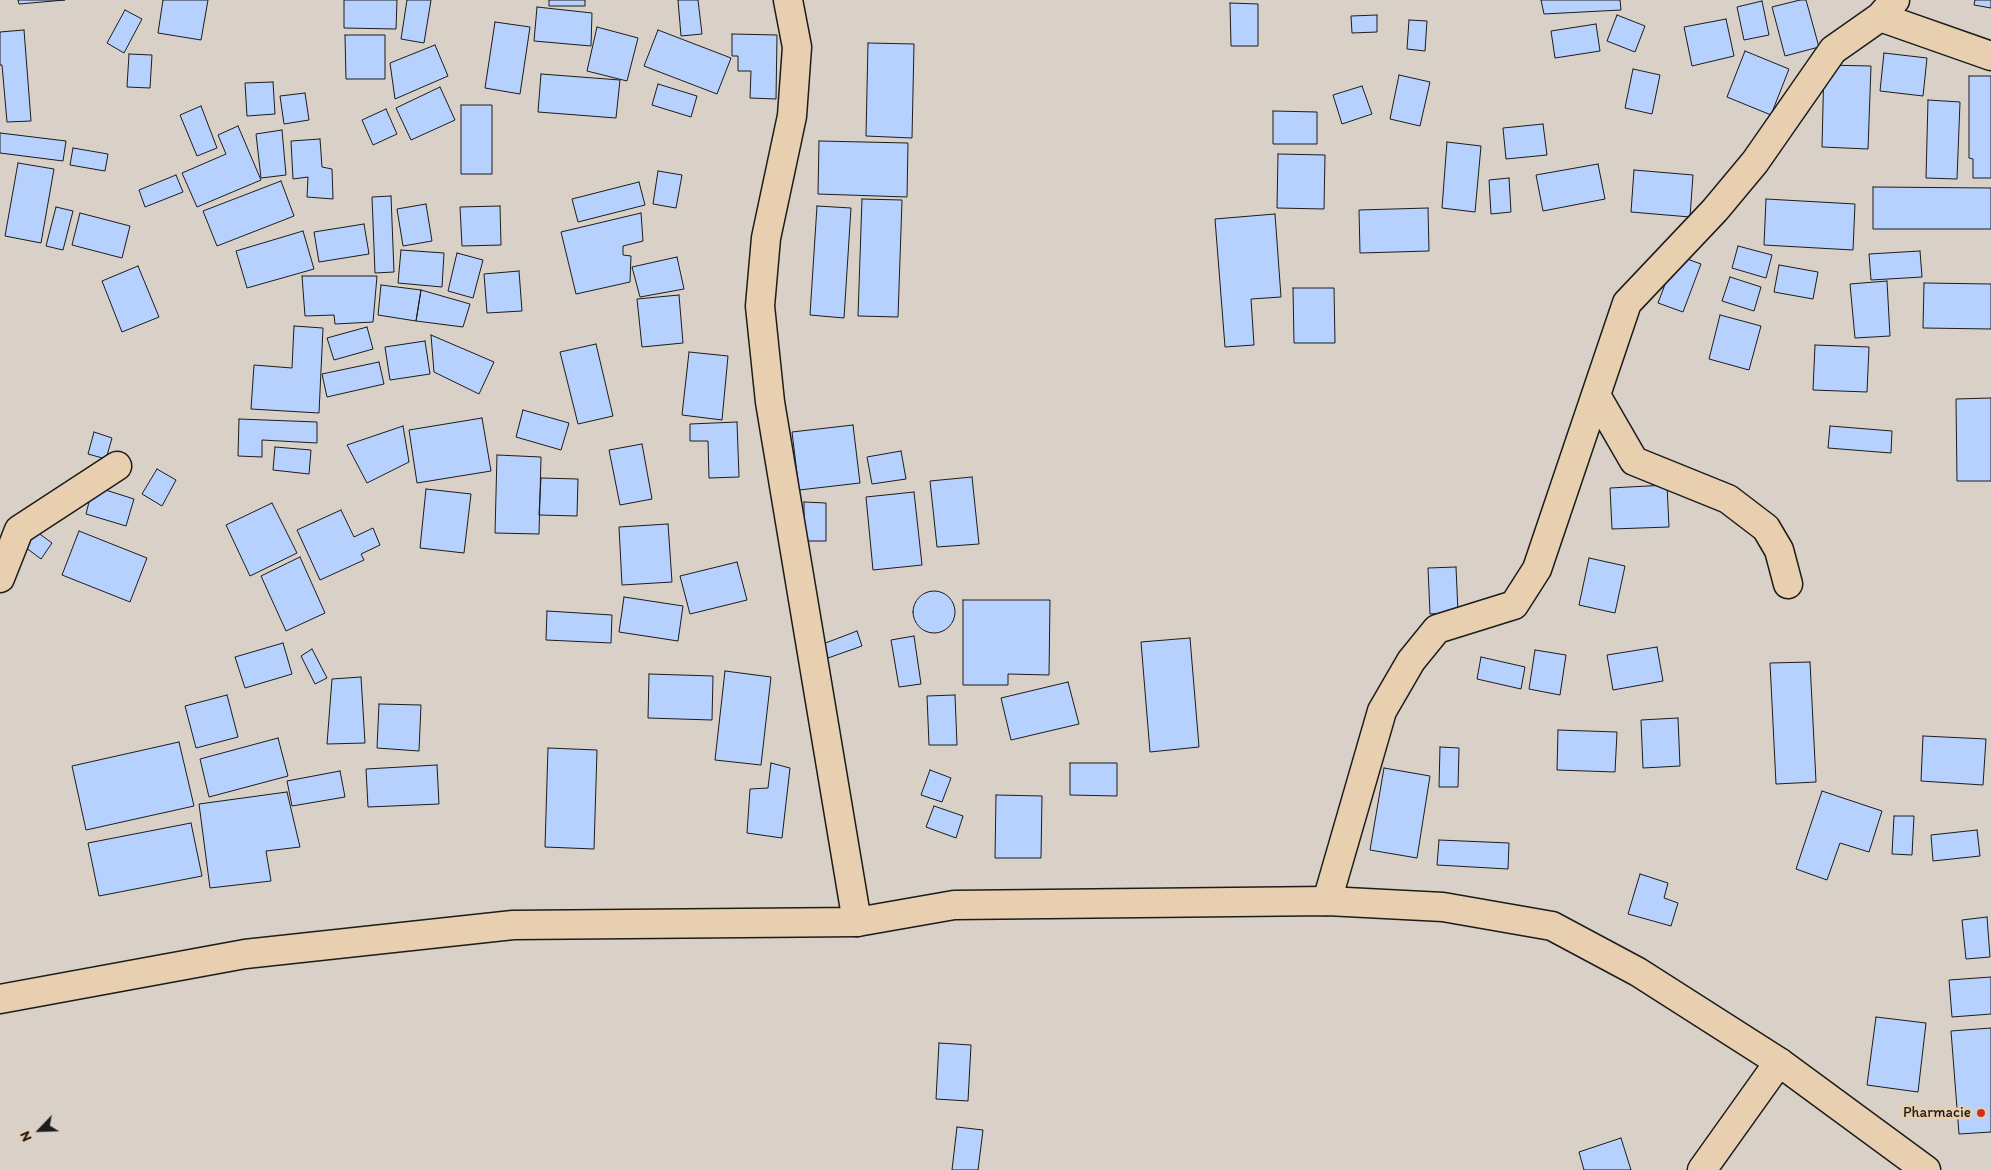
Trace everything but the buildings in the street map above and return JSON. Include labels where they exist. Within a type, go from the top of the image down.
[{"type":"street","points":[[788,0],[797,48],[792,116],[766,238],[760,306],[772,412],[858,922]]},
{"type":"street","points":[[1327,901],[1382,711],[1411,661],[1437,629],[1514,605],[1537,569],[1628,303],[1715,210],[1755,162],[1833,50],[1887,8],[1991,56]]},
{"type":"street","points":[[1597,397],[1634,461],[1728,499],[1766,528],[1779,550],[1788,584]]},
{"type":"street","points":[[0,578],[19,530],[117,466]]},
{"type":"street","points":[[0,1000],[245,954],[513,925],[858,922],[954,904],[1327,901],[1443,907],[1552,926],[1638,972],[1779,1062],[1926,1170]]},
{"type":"street","points":[[1702,1170],[1779,1062]]},
{"type":"place","name":"Pharmacie","points":[[1981,1113]]}]
